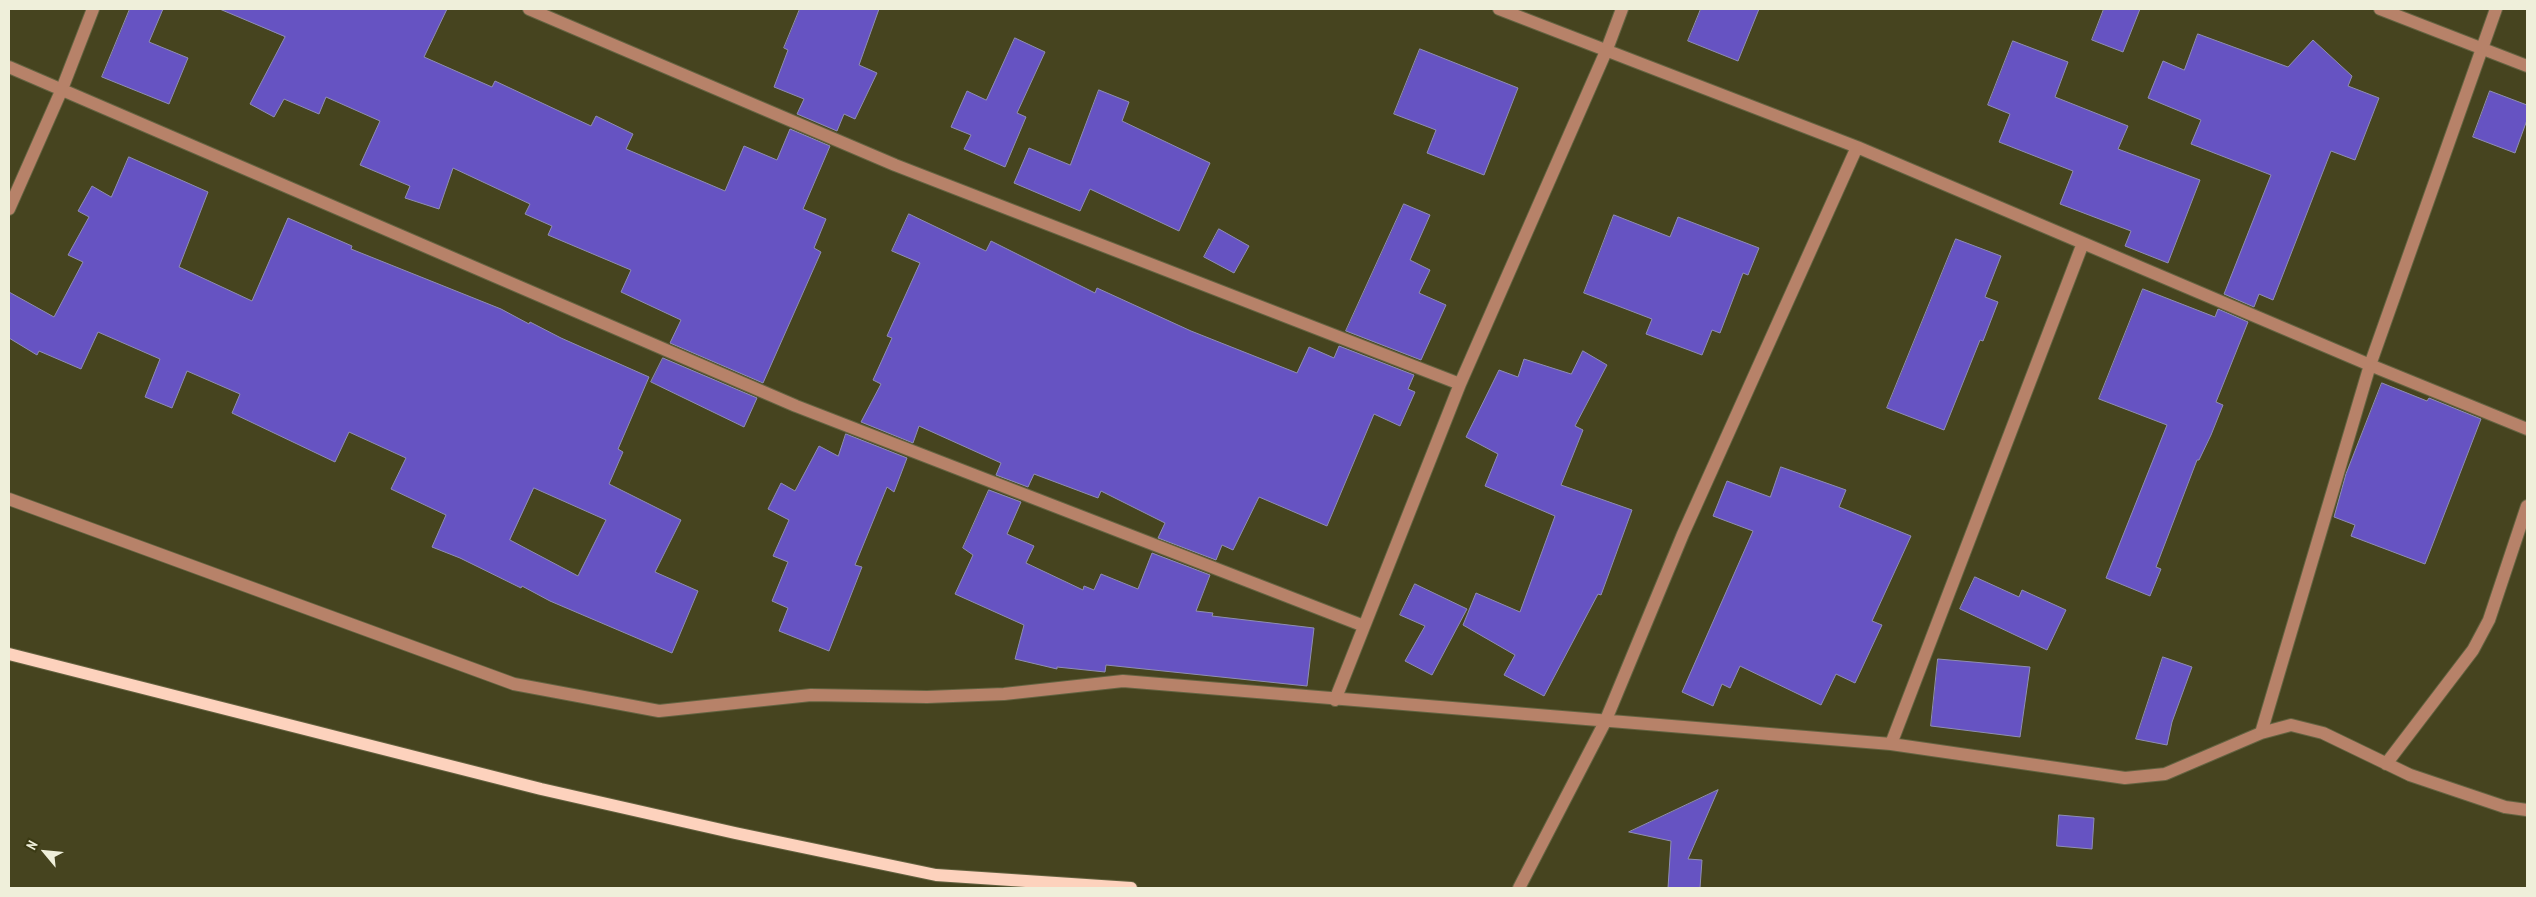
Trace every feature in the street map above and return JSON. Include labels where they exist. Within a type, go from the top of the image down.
[{"type":"main road","points":[[9,654],[541,788],[936,875],[1131,888]]},
{"type":"street","points":[[9,209],[62,88],[93,9]]},
{"type":"street","points":[[529,9],[895,165],[1460,384]]},
{"type":"street","points":[[1499,9],[1607,49],[1857,147],[2370,365],[2527,429]]},
{"type":"street","points":[[1335,700],[1460,384],[1607,49],[1622,9]]},
{"type":"street","points":[[2380,9],[2527,66]]},
{"type":"street","points":[[2261,733],[2370,365],[2496,9]]},
{"type":"street","points":[[9,67],[62,88],[796,406],[1364,626]]},
{"type":"street","points":[[1519,888],[1605,722],[1683,534],[1857,147]]},
{"type":"street","points":[[1891,744],[2083,243]]},
{"type":"street","points":[[9,499],[514,684],[659,711],[811,695],[927,696],[1004,694],[1123,681],[1335,700],[1891,744],[2125,778],[2165,774],[2261,733],[2291,725],[2323,733],[2410,775],[2505,807],[2527,810]]},
{"type":"street","points":[[2386,764],[2473,650],[2489,620],[2527,506]]},
{"type":"building","points":[[130,9],[163,9],[149,42],[188,58],[169,104],[102,77]]},
{"type":"building","points":[[220,9],[447,9],[424,57],[492,87],[495,81],[591,126],[596,116],[633,134],[626,149],[725,191],[744,146],[777,160],[790,129],[830,146],[803,209],[826,219],[814,248],[821,252],[763,383],[670,343],[681,320],[621,292],[631,270],[548,235],[552,226],[525,214],[530,204],[453,168],[439,209],[405,198],[410,186],[360,165],[380,121],[326,97],[319,114],[284,99],[274,117],[250,104],[285,37]]},
{"type":"building","points":[[800,9],[879,9],[859,65],[877,73],[855,119],[844,114],[837,131],[797,114],[804,99],[774,87],[788,50],[784,48]]},
{"type":"building","points":[[1701,9],[1759,9],[1738,61],[1688,41]]},
{"type":"building","points":[[2104,9],[2140,9],[2123,52],[2092,40]]},
{"type":"building","points":[[2198,34],[2288,67],[2313,40],[2352,76],[2348,86],[2379,98],[2355,160],[2331,151],[2273,300],[2259,294],[2254,307],[2224,294],[2271,175],[2191,144],[2201,120],[2148,98],[2163,61],[2184,70]]},
{"type":"building","points":[[1015,38],[1045,52],[1017,113],[1026,117],[1005,167],[964,149],[971,135],[951,127],[967,91],[986,100]]},
{"type":"building","points":[[2013,41],[2068,62],[2055,97],[2128,126],[2118,149],[2200,180],[2168,263],[2125,246],[2131,231],[2060,204],[2073,171],[1999,142],[2010,114],[1988,105]]},
{"type":"building","points":[[1420,49],[1518,88],[1484,175],[1427,153],[1436,130],[1394,114]]},
{"type":"building","points":[[1099,90],[1129,102],[1122,121],[1210,163],[1179,231],[1090,189],[1080,211],[1014,183],[1029,148],[1070,165]]},
{"type":"building","points":[[2490,91],[2527,105],[2527,120],[2515,153],[2473,137]]},
{"type":"building","points":[[129,157],[208,192],[179,267],[252,301],[288,218],[352,246],[351,249],[501,309],[529,324],[530,322],[561,338],[649,377],[618,449],[623,452],[609,484],[681,520],[655,572],[698,591],[672,653],[550,601],[522,586],[521,588],[460,558],[432,547],[446,515],[391,489],[406,458],[349,432],[335,462],[232,413],[240,394],[187,371],[172,408],[145,397],[160,359],[98,332],[81,369],[39,351],[37,355],[9,338],[9,292],[54,317],[83,262],[68,255],[89,217],[78,211],[92,186],[111,197]],"holes":[[[534,488],[606,520],[578,576],[510,540]]]},
{"type":"building","points":[[1404,204],[1430,215],[1410,260],[1430,270],[1419,293],[1446,305],[1421,360],[1346,331]]},
{"type":"building","points":[[909,214],[986,251],[991,241],[1095,293],[1097,288],[1191,331],[1297,373],[1309,347],[1334,358],[1339,346],[1414,375],[1408,389],[1415,392],[1400,426],[1374,414],[1327,526],[1259,497],[1233,550],[1222,545],[1216,560],[1158,538],[1165,523],[1101,491],[1098,498],[1034,474],[1028,487],[996,475],[1001,463],[919,426],[913,443],[861,422],[881,384],[873,380],[892,338],[887,336],[920,263],[892,251]]},
{"type":"building","points":[[1614,215],[1670,237],[1678,217],[1759,248],[1748,275],[1743,273],[1720,333],[1712,330],[1702,355],[1646,334],[1652,319],[1584,293]]},
{"type":"building","points":[[1219,229],[1249,246],[1234,273],[1204,257]]},
{"type":"building","points":[[1956,239],[2001,256],[1985,297],[1998,302],[1983,341],[1980,340],[1944,430],[1887,408]]},
{"type":"building","points":[[2143,289],[2215,317],[2218,309],[2248,322],[2216,402],[2223,405],[2211,435],[2199,460],[2197,460],[2156,567],[2161,569],[2150,596],[2106,578],[2167,425],[2099,399]]},
{"type":"building","points":[[1583,351],[1607,365],[1575,426],[1583,430],[1561,485],[1632,510],[1601,595],[1598,594],[1544,696],[1504,675],[1515,655],[1463,625],[1476,593],[1520,612],[1555,516],[1485,486],[1498,454],[1466,437],[1499,370],[1518,377],[1524,359],[1571,374]]},
{"type":"building","points":[[663,358],[757,398],[744,427],[651,382]]},
{"type":"building","points":[[2382,383],[2427,401],[2429,398],[2481,419],[2425,564],[2351,536],[2355,525],[2334,517],[2346,474]]},
{"type":"building","points":[[846,434],[907,458],[894,492],[887,487],[855,565],[862,567],[829,651],[779,631],[788,608],[772,601],[788,562],[773,556],[789,520],[768,509],[781,483],[795,491],[819,446],[838,456]]},
{"type":"building","points":[[1781,467],[1846,490],[1839,507],[1911,536],[1872,621],[1882,625],[1855,683],[1836,674],[1821,705],[1740,666],[1730,688],[1722,684],[1713,706],[1682,692],[1753,531],[1713,516],[1727,481],[1770,497]]},
{"type":"building","points":[[989,490],[1021,502],[1007,534],[1034,546],[1026,563],[1083,590],[1084,586],[1094,590],[1101,574],[1138,589],[1152,553],[1210,575],[1196,611],[1213,613],[1212,616],[1314,628],[1307,686],[1106,665],[1105,672],[1057,667],[1057,669],[1015,659],[1024,625],[955,594],[973,555],[963,548]]},
{"type":"building","points":[[1975,577],[2019,597],[2022,590],[2066,610],[2047,650],[1960,609]]},
{"type":"building","points":[[1415,584],[1467,609],[1432,675],[1405,661],[1425,626],[1400,615]]},
{"type":"building","points":[[2163,657],[2192,667],[2172,722],[2167,745],[2136,739]]},
{"type":"building","points":[[1938,659],[2030,667],[2020,737],[1931,726]]},
{"type":"building","points":[[1718,790],[1688,859],[1702,860],[1700,888],[1668,888],[1671,841],[1629,832]]},
{"type":"building","points":[[2059,815],[2094,818],[2092,849],[2057,846]]}]
